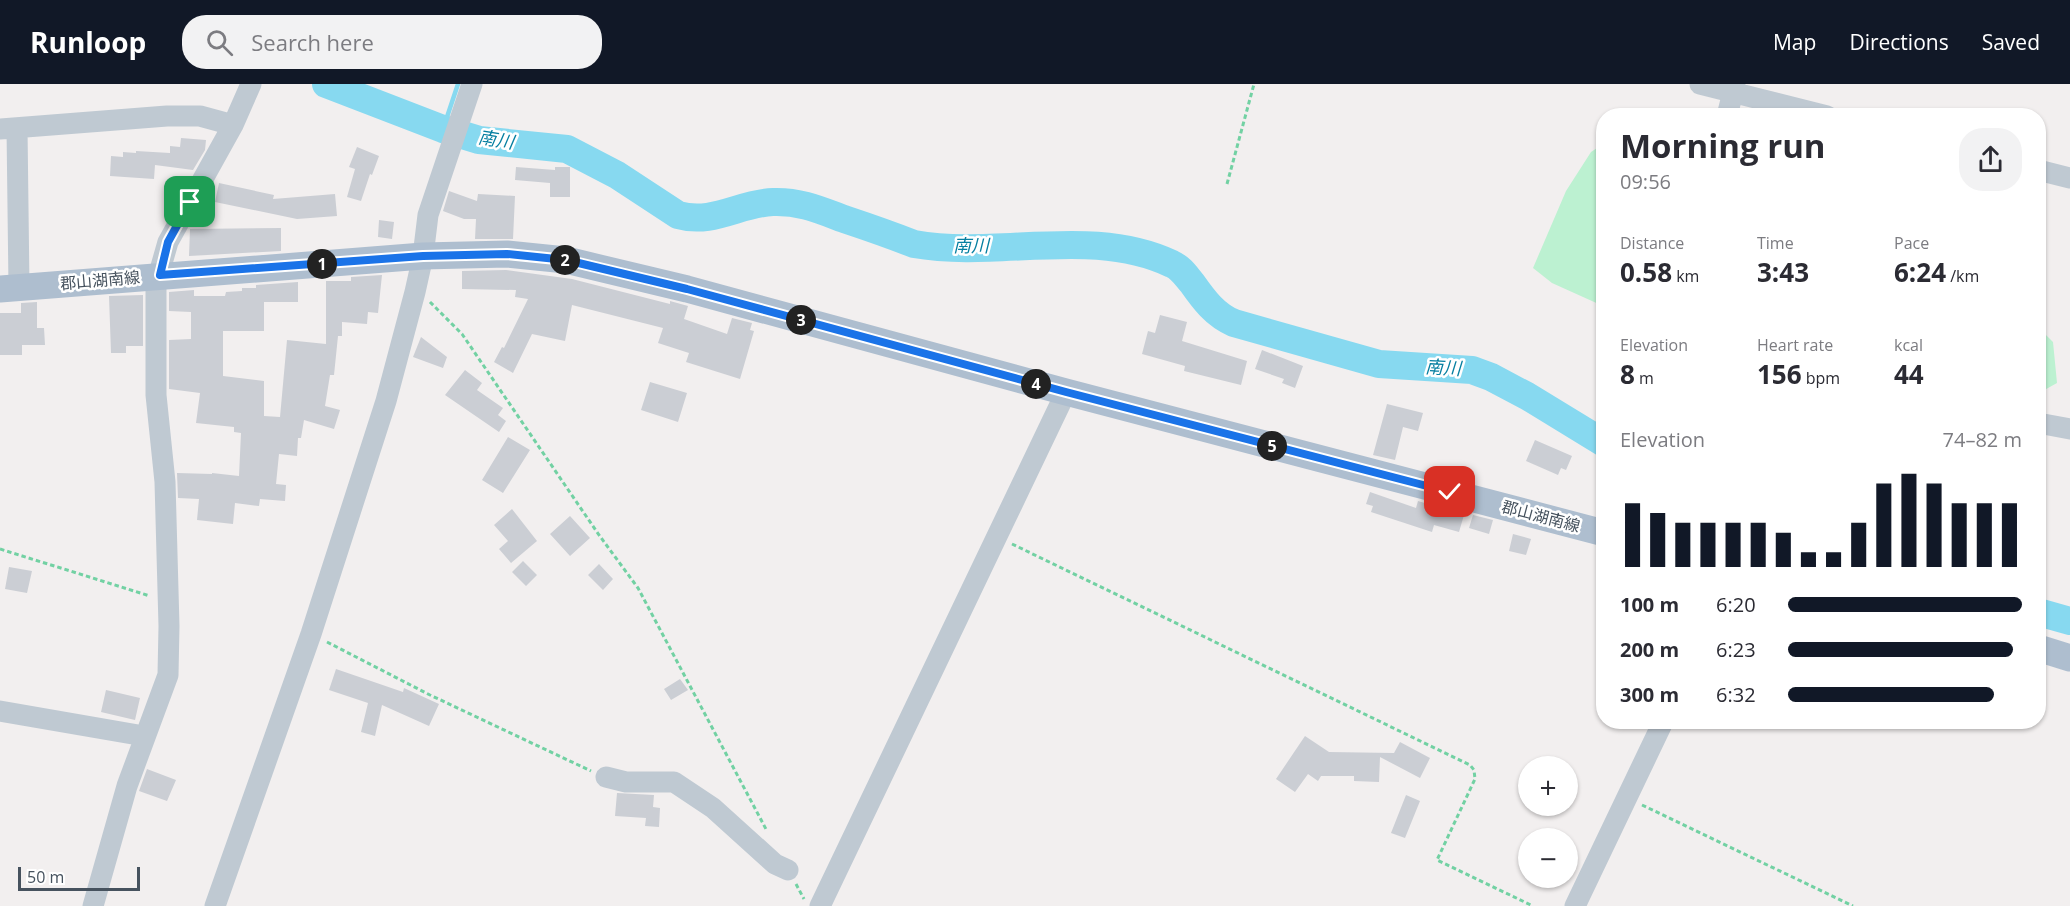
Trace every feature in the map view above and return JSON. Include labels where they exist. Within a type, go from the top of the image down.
[{"type":"main road","name":"郡山湖南線","points":[[9,288],[423,256],[507,254],[566,260],[687,289],[1066,392],[1596,530]]},
{"type":"main road","points":[[2046,650],[2070,658]]},
{"type":"street","points":[[93,906],[116,820],[144,736],[168,675],[169,599],[165,482],[156,395],[155,291],[168,242],[233,124],[251,84]]},
{"type":"street","points":[[215,906],[311,634],[386,401],[415,292],[423,256],[428,214],[472,84]]},
{"type":"street","points":[[1700,84],[1734,88],[1800,108]]},
{"type":"street","points":[[1729,108],[1734,88]]},
{"type":"street","points":[[9,288],[9,128],[167,116],[200,116],[233,124]]},
{"type":"street","points":[[2046,172],[2070,178]]},
{"type":"street","points":[[820,906],[1066,392]]},
{"type":"street","points":[[2046,424],[2070,429]]},
{"type":"street","points":[[0,711],[144,736]]},
{"type":"street","points":[[1575,906],[1659,729]]},
{"type":"street","points":[[606,777],[626,782],[674,782],[713,808],[775,864],[788,870]]},
{"type":"path","points":[[1227,184],[1254,84]]},
{"type":"path","points":[[415,292],[441,312],[462,334],[599,535],[638,588],[771,839]]},
{"type":"path","points":[[997,537],[1470,765],[1474,770],[1474,779],[1437,860],[1533,906]]},
{"type":"path","points":[[0,549],[156,598],[169,599]]},
{"type":"path","points":[[311,634],[451,705],[578,766],[606,777]]},
{"type":"path","points":[[1627,798],[1854,906]]},
{"type":"path","points":[[788,870],[808,906]]},
{"type":"green space","points":[[1596,149],[1596,303],[1552,283],[1533,268],[1566,191],[1591,152]]},
{"type":"green space","points":[[2046,335],[2053,342],[2057,383],[2046,389]]},
{"type":"building","points":[[181,138],[206,140],[205,150],[193,170],[155,165],[154,179],[110,176],[111,156],[123,157],[123,152],[136,153],[136,151],[170,153],[170,146],[180,147]]},
{"type":"building","points":[[357,147],[379,156],[361,201],[347,197],[355,169],[349,167]]},
{"type":"building","points":[[516,167],[555,170],[555,167],[570,167],[570,197],[550,197],[550,183],[515,180]]},
{"type":"building","points":[[219,183],[274,195],[273,199],[335,194],[337,216],[297,219],[215,202]]},
{"type":"building","points":[[449,191],[477,201],[478,194],[515,196],[513,239],[475,239],[476,219],[464,219],[443,211]]},
{"type":"building","points":[[379,220],[394,222],[392,239],[378,237]]},
{"type":"building","points":[[281,228],[281,251],[189,256],[190,229]]},
{"type":"building","points":[[506,270],[572,279],[670,304],[670,301],[688,306],[684,319],[727,334],[732,318],[752,323],[750,330],[754,331],[740,379],[686,362],[689,353],[658,343],[663,328],[572,305],[565,341],[532,334],[513,373],[494,362],[502,347],[504,348],[528,299],[515,297],[516,290],[462,289],[462,271]]},
{"type":"building","points":[[382,275],[378,313],[368,312],[367,324],[342,322],[342,336],[338,336],[334,375],[330,375],[325,406],[340,410],[334,429],[304,420],[301,438],[298,438],[297,456],[279,454],[276,484],[286,485],[285,501],[260,499],[259,506],[235,503],[233,524],[197,520],[199,499],[178,498],[177,473],[239,476],[241,433],[234,432],[234,427],[196,423],[200,393],[169,389],[169,340],[191,339],[191,312],[169,311],[169,292],[194,290],[194,296],[225,296],[226,292],[242,291],[242,288],[256,288],[256,285],[298,282],[298,302],[264,302],[264,331],[223,331],[223,376],[264,381],[264,416],[280,417],[287,340],[326,344],[326,281],[351,281],[351,277]]},
{"type":"building","points":[[143,295],[143,346],[126,346],[126,353],[111,353],[109,296]]},
{"type":"building","points":[[37,302],[37,328],[44,328],[45,345],[22,345],[22,355],[0,355],[0,313],[21,313],[21,303]]},
{"type":"building","points":[[1160,315],[1187,322],[1182,341],[1247,361],[1241,385],[1184,371],[1185,366],[1142,354],[1148,331],[1155,333]]},
{"type":"building","points":[[421,337],[447,357],[443,368],[413,357]]},
{"type":"building","points":[[1262,350],[1303,366],[1295,388],[1282,383],[1284,379],[1255,369]]},
{"type":"building","points":[[465,370],[482,383],[477,390],[503,408],[498,415],[506,421],[499,432],[445,395]]},
{"type":"building","points":[[650,382],[687,393],[678,422],[641,410]]},
{"type":"building","points":[[1387,404],[1423,413],[1418,431],[1403,427],[1395,460],[1373,455]]},
{"type":"building","points":[[508,437],[530,450],[503,493],[482,480]]},
{"type":"building","points":[[1535,440],[1572,456],[1566,470],[1561,468],[1558,475],[1526,461]]},
{"type":"building","points":[[1370,492],[1416,508],[1418,501],[1464,515],[1459,532],[1434,525],[1432,532],[1371,512],[1373,506],[1366,504]]},
{"type":"building","points":[[512,509],[537,541],[511,563],[499,549],[508,541],[494,525]]},
{"type":"building","points":[[1473,515],[1493,520],[1489,534],[1469,528]]},
{"type":"building","points":[[570,516],[590,538],[570,556],[550,534]]},
{"type":"building","points":[[1513,534],[1531,539],[1526,555],[1509,551]]},
{"type":"building","points":[[523,561],[537,575],[526,586],[512,572]]},
{"type":"building","points":[[599,564],[613,579],[603,590],[588,575]]},
{"type":"building","points":[[9,567],[32,571],[27,593],[5,589]]},
{"type":"building","points":[[336,669],[403,692],[404,688],[439,704],[429,726],[382,705],[375,736],[361,732],[368,703],[329,690]]},
{"type":"building","points":[[680,679],[688,690],[671,700],[664,689]]},
{"type":"building","points":[[106,690],[140,698],[135,720],[101,712]]},
{"type":"building","points":[[1305,736],[1329,752],[1394,753],[1400,742],[1430,758],[1420,778],[1380,757],[1379,782],[1354,781],[1354,776],[1321,776],[1318,781],[1308,774],[1295,792],[1276,779]]},
{"type":"building","points":[[147,769],[176,780],[167,801],[139,791]]},
{"type":"building","points":[[617,793],[654,795],[653,807],[660,808],[659,827],[645,826],[646,818],[615,816]]},
{"type":"building","points":[[1406,795],[1420,801],[1405,838],[1391,833]]},
{"type":"waterway","name":"南川","points":[[326,84],[443,129],[479,140],[567,149],[617,175],[678,215],[715,216],[761,203],[783,202],[818,209],[914,244],[946,248],[1078,245],[1110,247],[1141,253],[1178,268],[1210,306],[1221,316],[1234,323],[1379,364],[1472,370],[1527,396],[1596,438]]},
{"type":"waterway","points":[[443,129],[458,84]]},
{"type":"waterway","name":"南川","points":[[2046,614],[2070,621]]},
{"type":"route","points":[[190,202],[168,242],[160,275],[423,256],[507,254],[566,260],[687,289],[1066,392],[1450,492]]}]
